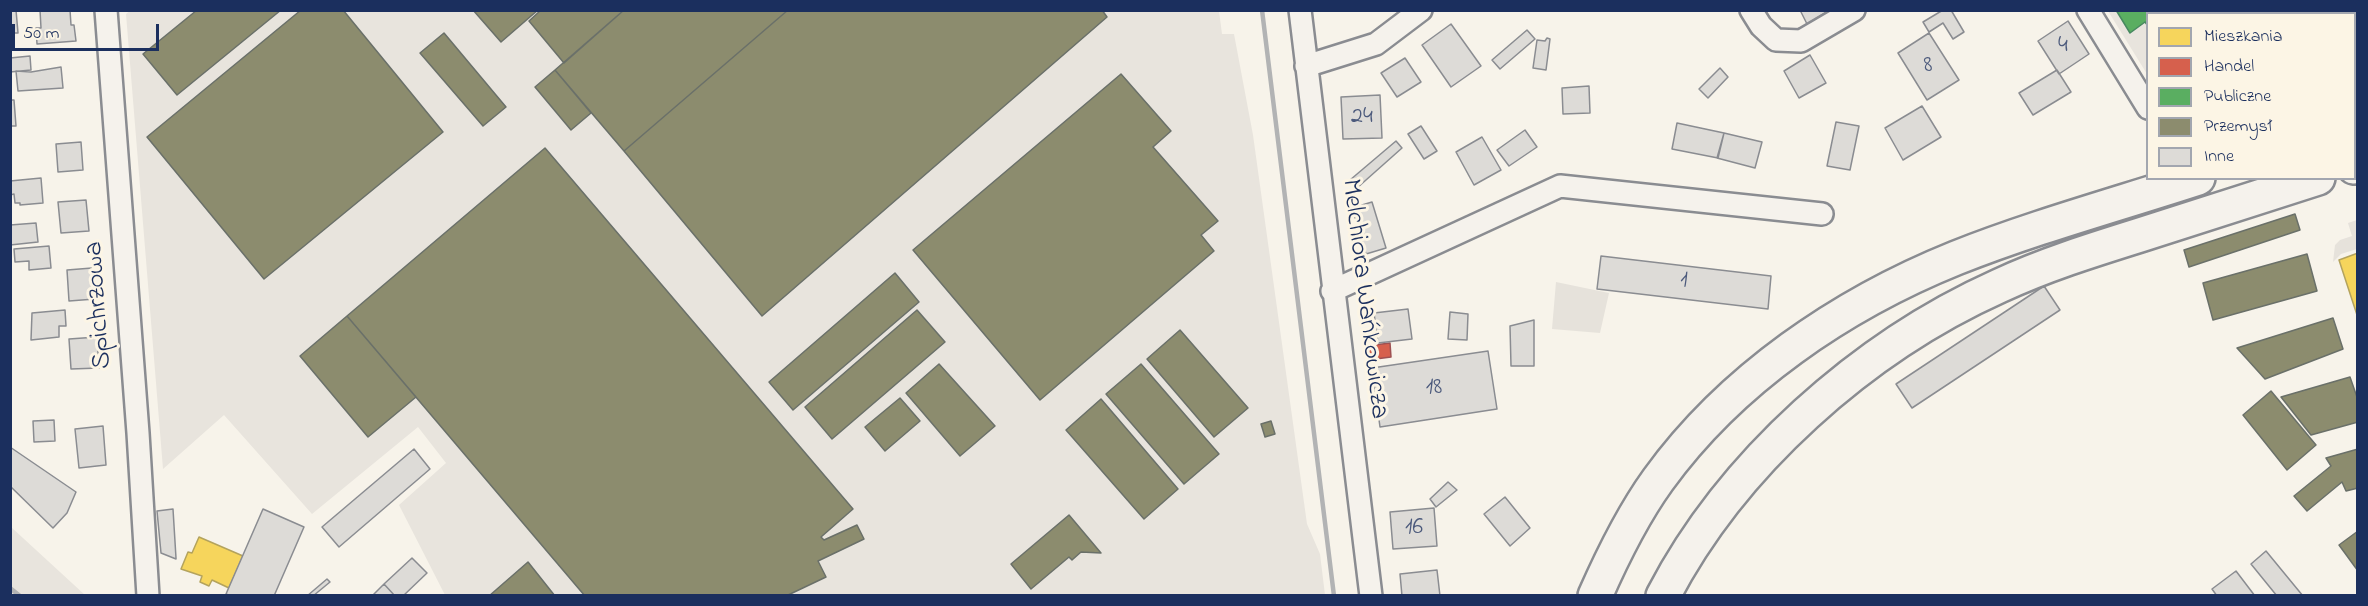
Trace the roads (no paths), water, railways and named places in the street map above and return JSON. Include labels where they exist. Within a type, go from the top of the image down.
[{"type":"main road","points":[[1595,596],[1628,528],[1680,451],[1734,395],[1796,345],[1884,292],[1957,258],[2190,180]]},
{"type":"main road","points":[[1664,596],[1704,528],[1761,460],[1822,400],[1905,337],[1952,309],[1998,286],[2049,265],[2312,180]]},
{"type":"street","name":"Spichrzowa","points":[[106,10],[148,596]]},
{"type":"street","name":"Melchiora Wańkowicza","points":[[1300,10],[1332,291],[1371,596]]},
{"type":"street","points":[[1306,66],[1376,44],[1421,10]]},
{"type":"street","points":[[1751,10],[1761,26],[1776,40],[1801,41],[1854,10]]},
{"type":"street","points":[[2088,10],[2146,105]]},
{"type":"street","points":[[1332,291],[1560,186],[1822,214]]},
{"type":"railway","points":[[1262,10],[1334,596]]},
{"type":"railway","points":[[10,588],[20,596]]}]
